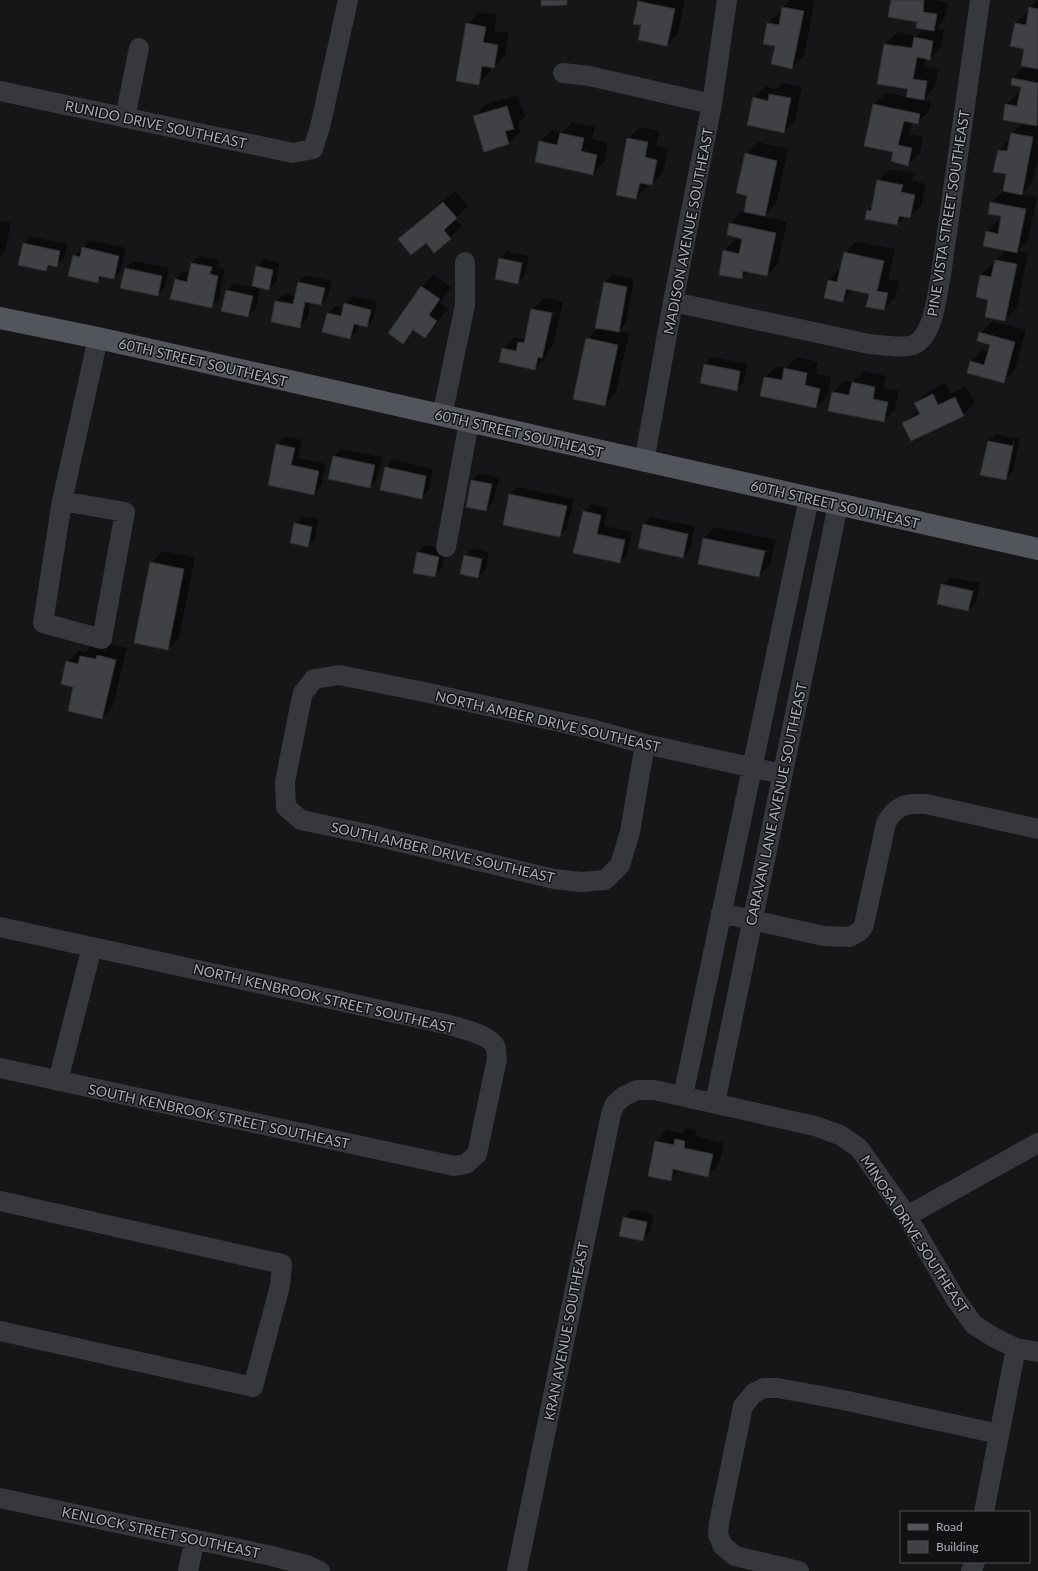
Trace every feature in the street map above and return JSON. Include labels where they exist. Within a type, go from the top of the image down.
[{"type":"main road","name":"60TH STREET SOUTHEAST","points":[[0,318],[98,338],[644,462],[1038,549]]},
{"type":"street","name":"RUNIDO DRIVE SOUTHEAST","points":[[0,91],[293,153],[313,149],[320,127],[348,0]]},
{"type":"street","name":"MADISON AVENUE SOUTHEAST","points":[[644,462],[673,302],[712,104],[727,0]]},
{"type":"street","name":"PINE VISTA STREET SOUTHEAST","points":[[673,302],[869,344],[898,346],[915,344],[929,330],[936,302],[980,0]]},
{"type":"street","points":[[125,118],[139,48]]},
{"type":"street","points":[[563,73],[589,76],[712,104]]},
{"type":"street","points":[[442,416],[465,305],[464,262]]},
{"type":"street","points":[[62,501],[125,512],[102,639],[43,623],[62,501],[98,338]]},
{"type":"street","points":[[446,547],[469,422]]},
{"type":"street","points":[[683,1096],[809,498]]},
{"type":"street","name":"CARAVAN LANE AVENUE SOUTHEAST","points":[[715,1103],[838,505]]},
{"type":"street","name":"NORTH AMBER DRIVE SOUTHEAST","points":[[286,806],[285,782],[303,692],[314,679],[338,675],[424,692],[591,729],[645,744],[782,774]]},
{"type":"street","name":"SOUTH AMBER DRIVE SOUTHEAST","points":[[286,806],[301,820],[367,834],[554,879],[581,882],[605,880],[620,865],[630,832],[645,744]]},
{"type":"street","points":[[721,913],[824,936],[850,937],[860,931],[864,925],[886,823],[900,806],[926,804],[1038,829]]},
{"type":"street","name":"NORTH KENBROOK STREET SOUTHEAST","points":[[0,927],[450,1025],[480,1035],[492,1041],[496,1048],[497,1059],[477,1154],[466,1164],[454,1166],[439,1164]]},
{"type":"street","points":[[58,1081],[92,947]]},
{"type":"street","name":"SOUTH KENBROOK STREET SOUTHEAST","points":[[0,1068],[439,1164]]},
{"type":"street","name":"MINOSA DRIVE SOUTHEAST","points":[[624,1096],[636,1090],[654,1090],[814,1126],[840,1135],[859,1148],[907,1216],[956,1300],[974,1325],[995,1338],[1016,1348],[1038,1352]]},
{"type":"street","name":"KRAN AVENUE SOUTHEAST","points":[[517,1571],[604,1144],[615,1104],[624,1096]]},
{"type":"street","points":[[907,1216],[1038,1143]]},
{"type":"street","points":[[0,1200],[282,1264],[280,1286],[253,1387],[0,1331]]},
{"type":"street","points":[[984,1511],[1016,1348]]},
{"type":"street","points":[[799,1571],[735,1556],[723,1546],[718,1535],[719,1523],[743,1406],[754,1393],[764,1388],[778,1388],[843,1400],[999,1434]]},
{"type":"street","name":"KENLOCK STREET SOUTHEAST","points":[[0,1498],[195,1539],[289,1566],[309,1566],[320,1571]]},
{"type":"street","points":[[188,1571],[195,1539]]},
{"type":"building","points":[[541,0],[567,0],[567,5],[541,6]]},
{"type":"building","points":[[891,0],[924,0],[923,12],[937,14],[934,31],[916,28],[917,22],[888,17]]},
{"type":"building","points":[[638,1],[675,9],[667,46],[638,40],[641,25],[633,24]]},
{"type":"building","points":[[782,7],[804,11],[792,69],[771,64],[775,46],[763,44],[767,23],[779,25]]},
{"type":"building","points":[[1029,7],[1038,9],[1038,69],[1021,66],[1024,49],[1010,46],[1015,23],[1026,25]]},
{"type":"building","points":[[466,23],[486,27],[483,42],[498,45],[494,68],[482,66],[479,85],[456,81]]},
{"type":"building","points":[[914,37],[933,41],[930,60],[917,57],[913,79],[927,81],[924,100],[906,97],[908,89],[877,84],[884,44],[912,48]]},
{"type":"building","points":[[1012,78],[1038,83],[1037,126],[1003,120],[1005,104],[1017,106],[1021,87],[1011,85]]},
{"type":"building","points":[[769,94],[791,98],[784,133],[747,125],[753,97],[768,101]]},
{"type":"building","points":[[873,104],[920,114],[918,124],[904,121],[898,145],[912,148],[908,166],[891,161],[893,152],[864,146]]},
{"type":"building","points":[[507,106],[514,129],[505,131],[509,144],[484,152],[473,116]]},
{"type":"building","points":[[560,133],[584,138],[581,151],[597,155],[593,175],[535,162],[539,141],[557,145]]},
{"type":"building","points":[[1011,133],[1033,137],[1022,195],[1003,191],[1006,174],[993,172],[998,150],[1007,151]]},
{"type":"building","points":[[627,138],[648,142],[645,157],[657,160],[652,185],[640,183],[636,199],[616,195]]},
{"type":"building","points":[[745,153],[777,161],[765,216],[744,212],[747,196],[736,193]]},
{"type":"building","points":[[877,180],[903,185],[901,192],[915,195],[910,218],[899,216],[897,225],[865,219],[867,210],[871,211]]},
{"type":"building","points":[[443,202],[457,218],[444,230],[451,239],[434,253],[426,243],[411,255],[398,239]]},
{"type":"building","points":[[990,202],[1026,209],[1017,253],[983,246],[986,231],[998,234],[1001,216],[988,214]]},
{"type":"building","points":[[729,223],[776,233],[767,276],[743,271],[742,279],[719,275],[723,250],[739,254],[742,239],[727,235]]},
{"type":"building","points":[[23,243],[60,251],[57,267],[48,265],[46,271],[18,265]]},
{"type":"building","points":[[82,247],[119,256],[114,279],[99,276],[98,283],[68,276],[73,255],[80,257]]},
{"type":"building","points":[[844,252],[884,261],[877,291],[888,293],[884,310],[866,307],[869,294],[846,289],[843,302],[824,298],[828,280],[837,282]]},
{"type":"building","points":[[499,258],[522,263],[518,284],[495,279]]},
{"type":"building","points":[[995,260],[1017,264],[1005,321],[985,317],[988,300],[976,297],[980,275],[991,277]]},
{"type":"building","points":[[191,263],[212,267],[210,274],[218,276],[212,308],[170,299],[175,279],[187,282]]},
{"type":"building","points":[[256,266],[273,270],[269,290],[252,286]]},
{"type":"building","points":[[125,268],[162,276],[158,296],[120,288]]},
{"type":"building","points":[[298,282],[325,288],[321,305],[305,302],[300,328],[271,322],[275,301],[293,304]]},
{"type":"building","points":[[604,282],[627,287],[619,332],[595,328]]},
{"type":"building","points":[[421,286],[440,299],[429,315],[437,321],[425,338],[413,330],[403,344],[388,333]]},
{"type":"building","points":[[226,290],[253,296],[248,317],[221,311]]},
{"type":"building","points":[[344,303],[371,310],[367,327],[354,324],[350,339],[322,332],[327,313],[341,316]]},
{"type":"building","points":[[531,309],[552,313],[542,358],[538,357],[535,370],[499,362],[502,348],[516,351],[518,342],[524,343]]},
{"type":"building","points":[[979,332],[1015,342],[1004,383],[967,373],[970,361],[984,365],[990,345],[977,341]]},
{"type":"building","points":[[586,338],[618,345],[605,406],[573,399]]},
{"type":"building","points":[[704,364],[740,371],[737,391],[700,383]]},
{"type":"building","points":[[784,368],[807,373],[805,385],[820,389],[816,408],[760,396],[764,377],[782,380]]},
{"type":"building","points":[[852,382],[875,387],[873,399],[888,402],[884,422],[828,411],[832,392],[849,395]]},
{"type":"building","points":[[933,394],[938,405],[955,397],[964,416],[911,441],[902,423],[920,414],[914,403]]},
{"type":"building","points":[[988,441],[1013,446],[1006,480],[980,475]]},
{"type":"building","points":[[276,444],[295,448],[291,465],[319,471],[314,495],[268,485]]},
{"type":"building","points":[[333,456],[375,465],[370,488],[328,479]]},
{"type":"building","points":[[385,467],[426,476],[422,499],[380,490]]},
{"type":"building","points":[[471,480],[492,484],[486,511],[466,507]]},
{"type":"building","points":[[509,494],[567,506],[560,537],[503,525]]},
{"type":"building","points":[[583,511],[601,515],[597,534],[625,540],[620,563],[573,553]]},
{"type":"building","points":[[294,523],[312,527],[308,547],[290,543]]},
{"type":"building","points":[[643,524],[688,534],[683,558],[638,548]]},
{"type":"building","points":[[703,538],[765,551],[759,577],[698,564]]},
{"type":"building","points":[[417,552],[439,557],[435,577],[413,573]]},
{"type":"building","points":[[464,555],[482,559],[478,578],[460,574]]},
{"type":"building","points":[[150,562],[184,569],[168,650],[134,643]]},
{"type":"building","points":[[941,584],[973,591],[968,611],[937,604]]},
{"type":"building","points":[[97,655],[116,660],[102,719],[68,711],[73,687],[61,684],[66,661],[78,664],[80,656],[96,659]]},
{"type":"building","points":[[675,1139],[685,1141],[684,1148],[713,1154],[708,1177],[673,1169],[671,1181],[648,1176],[655,1141],[674,1145]]},
{"type":"building","points":[[623,1217],[647,1222],[643,1241],[619,1236]]}]
